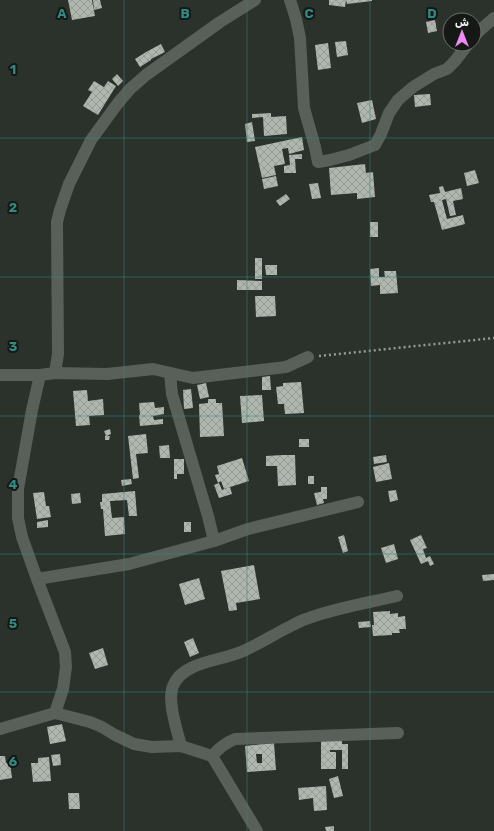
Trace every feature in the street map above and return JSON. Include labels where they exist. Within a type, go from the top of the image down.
[{"type":"street","points":[[55,373],[58,354],[57,222],[69,184],[91,140],[130,89],[146,75],[220,22],[255,0]]},
{"type":"street","points":[[290,0],[300,38],[304,108],[318,162],[349,155],[375,145],[389,113],[398,100],[413,87],[434,74],[447,69],[462,52]]},
{"type":"street","points":[[482,28],[494,18]]},
{"type":"street","points":[[0,375],[40,375],[55,373],[107,374],[153,369],[193,378],[286,367],[308,357]]},
{"type":"street","points":[[170,373],[172,394],[214,541]]},
{"type":"street","points":[[40,375],[32,410],[18,490],[18,518],[22,537],[65,652],[66,667],[64,689],[55,713]]},
{"type":"street","points":[[37,579],[129,564],[214,541],[248,529],[358,502]]},
{"type":"street","points":[[181,746],[174,718],[171,693],[173,685],[181,673],[201,664],[240,652],[305,619],[397,596]]},
{"type":"street","points":[[0,729],[55,713],[96,725],[134,744],[152,747],[181,746],[212,756],[257,831]]},
{"type":"street","points":[[212,756],[226,742],[234,739],[398,734]]},
{"type":"path","points":[[308,357],[494,338]]},
{"type":"building","points":[[68,0],[92,0],[95,16],[72,20]]},
{"type":"building","points":[[93,0],[100,0],[102,8],[94,10]]},
{"type":"building","points":[[329,0],[346,0],[345,7],[329,5]]},
{"type":"building","points":[[346,0],[372,0],[372,1],[347,4]]},
{"type":"building","points":[[435,20],[437,31],[428,33],[426,22]]},
{"type":"building","points":[[346,41],[348,55],[337,57],[335,42]]},
{"type":"building","points":[[328,43],[331,68],[318,70],[315,45]]},
{"type":"building","points":[[161,44],[165,52],[151,59],[140,67],[135,59]]},
{"type":"building","points":[[117,74],[123,81],[118,86],[112,79]]},
{"type":"building","points":[[94,81],[104,87],[108,81],[116,86],[98,115],[83,106],[92,92],[88,90]]},
{"type":"building","points":[[430,94],[431,105],[415,107],[414,95]]},
{"type":"building","points":[[372,100],[376,119],[362,123],[357,103]]},
{"type":"building","points":[[271,113],[271,117],[286,116],[287,134],[264,136],[263,117],[252,118],[252,114]]},
{"type":"building","points":[[252,122],[255,141],[247,142],[245,124]]},
{"type":"building","points":[[302,137],[304,150],[289,154],[288,148],[282,149],[285,164],[274,166],[276,175],[262,178],[255,147]]},
{"type":"building","points":[[302,154],[302,159],[295,159],[296,173],[284,173],[284,166],[290,165],[289,155]]},
{"type":"building","points":[[365,164],[366,173],[373,172],[375,197],[357,199],[357,193],[331,195],[329,168]]},
{"type":"building","points":[[475,170],[479,183],[467,186],[464,173]]},
{"type":"building","points":[[276,176],[278,186],[264,189],[262,179]]},
{"type":"building","points":[[318,183],[321,198],[312,199],[309,184]]},
{"type":"building","points":[[443,186],[445,192],[461,188],[463,199],[453,201],[456,215],[450,216],[446,199],[442,200],[447,219],[463,215],[465,224],[442,230],[434,202],[431,202],[429,195],[440,193],[439,187]]},
{"type":"building","points":[[286,194],[290,199],[280,206],[276,201]]},
{"type":"building","points":[[370,222],[378,222],[378,237],[370,237]]},
{"type":"building","points":[[255,258],[262,258],[262,279],[255,279]]},
{"type":"building","points":[[265,265],[277,265],[277,275],[266,275]]},
{"type":"building","points":[[379,268],[379,277],[385,277],[384,271],[396,271],[398,293],[380,294],[380,285],[371,286],[370,269]]},
{"type":"building","points":[[237,280],[262,281],[262,290],[237,290]]},
{"type":"building","points":[[255,296],[275,296],[276,316],[256,317]]},
{"type":"building","points":[[270,376],[271,390],[262,390],[262,377]]},
{"type":"building","points":[[301,382],[304,413],[285,414],[284,404],[278,404],[276,387],[283,386],[283,383]]},
{"type":"building","points":[[206,383],[209,397],[200,399],[197,385]]},
{"type":"building","points":[[191,389],[193,408],[184,409],[183,390]]},
{"type":"building","points":[[87,390],[88,401],[103,399],[104,415],[89,416],[90,425],[76,426],[73,391]]},
{"type":"building","points":[[262,395],[264,421],[242,423],[240,396]]},
{"type":"building","points":[[208,399],[216,399],[216,403],[222,403],[224,436],[200,437],[199,404],[208,403]]},
{"type":"building","points":[[154,402],[155,408],[164,407],[164,414],[153,416],[154,420],[163,419],[163,424],[140,426],[139,403]]},
{"type":"building","points":[[110,429],[111,434],[107,436],[110,436],[109,440],[105,440],[106,436],[104,431]]},
{"type":"building","points":[[146,434],[148,453],[136,454],[139,478],[133,479],[128,436]]},
{"type":"building","points":[[299,439],[309,439],[309,447],[299,447]]},
{"type":"building","points":[[169,445],[170,458],[160,458],[159,446]]},
{"type":"building","points":[[295,455],[296,485],[278,486],[277,466],[266,466],[266,456]]},
{"type":"building","points":[[386,455],[387,462],[374,464],[373,457]]},
{"type":"building","points":[[242,458],[249,481],[224,489],[221,481],[218,483],[215,475],[219,474],[217,466]]},
{"type":"building","points":[[174,459],[184,459],[184,474],[177,474],[177,479],[174,479]]},
{"type":"building","points":[[389,463],[392,479],[376,482],[373,467]]},
{"type":"building","points":[[308,476],[314,476],[314,484],[308,484]]},
{"type":"building","points":[[131,479],[132,484],[122,486],[121,480]]},
{"type":"building","points":[[219,483],[222,490],[230,487],[232,494],[219,498],[214,485]]},
{"type":"building","points":[[321,487],[327,487],[327,499],[323,499],[324,503],[317,505],[314,493],[321,492]]},
{"type":"building","points":[[396,490],[398,500],[390,502],[388,491]]},
{"type":"building","points":[[135,491],[137,516],[129,516],[127,500],[110,501],[112,518],[124,517],[125,534],[105,536],[103,509],[101,509],[100,502],[102,502],[102,494]]},
{"type":"building","points":[[44,492],[46,506],[49,506],[51,517],[37,519],[33,493]]},
{"type":"building","points":[[80,493],[81,503],[72,504],[71,494]]},
{"type":"building","points":[[48,520],[48,527],[37,528],[37,522]]},
{"type":"building","points":[[184,522],[191,522],[191,532],[184,532]]},
{"type":"building","points":[[344,535],[348,551],[343,553],[338,537]]},
{"type":"building","points":[[421,535],[427,548],[423,549],[426,558],[430,556],[434,564],[430,566],[428,561],[421,564],[410,540]]},
{"type":"building","points":[[394,544],[398,559],[386,563],[381,548]]},
{"type":"building","points":[[254,565],[260,599],[236,603],[237,610],[229,611],[221,571]]},
{"type":"building","points":[[494,574],[494,580],[483,581],[482,575]]},
{"type":"building","points":[[199,578],[205,599],[185,605],[179,584]]},
{"type":"building","points":[[390,611],[390,614],[398,613],[398,617],[405,616],[406,629],[399,629],[400,633],[392,633],[392,635],[373,636],[373,612]]},
{"type":"building","points":[[370,621],[371,627],[359,628],[358,622]]},
{"type":"building","points":[[193,638],[199,653],[190,657],[184,642]]},
{"type":"building","points":[[103,648],[108,665],[95,669],[89,653]]},
{"type":"building","points":[[62,724],[66,741],[50,744],[47,727]]},
{"type":"building","points":[[321,739],[342,739],[342,744],[348,744],[348,769],[342,769],[342,750],[330,750],[330,752],[336,752],[336,769],[321,769]]},
{"type":"building","points":[[274,743],[276,770],[247,772],[245,746]],"holes":[[[256,754],[262,754],[262,763],[257,763]]]},
{"type":"building","points":[[60,754],[61,765],[53,766],[51,755]]},
{"type":"building","points":[[0,756],[5,756],[6,763],[10,763],[12,778],[0,780]]},
{"type":"building","points":[[49,757],[51,781],[33,782],[31,763],[38,763],[38,758]]},
{"type":"building","points":[[338,776],[343,796],[334,798],[329,779]]},
{"type":"building","points":[[326,786],[327,810],[314,811],[313,798],[299,800],[298,788]]},
{"type":"building","points":[[68,793],[79,793],[80,809],[69,809]]},
{"type":"building","points":[[334,826],[334,831],[326,831],[325,827]]}]
